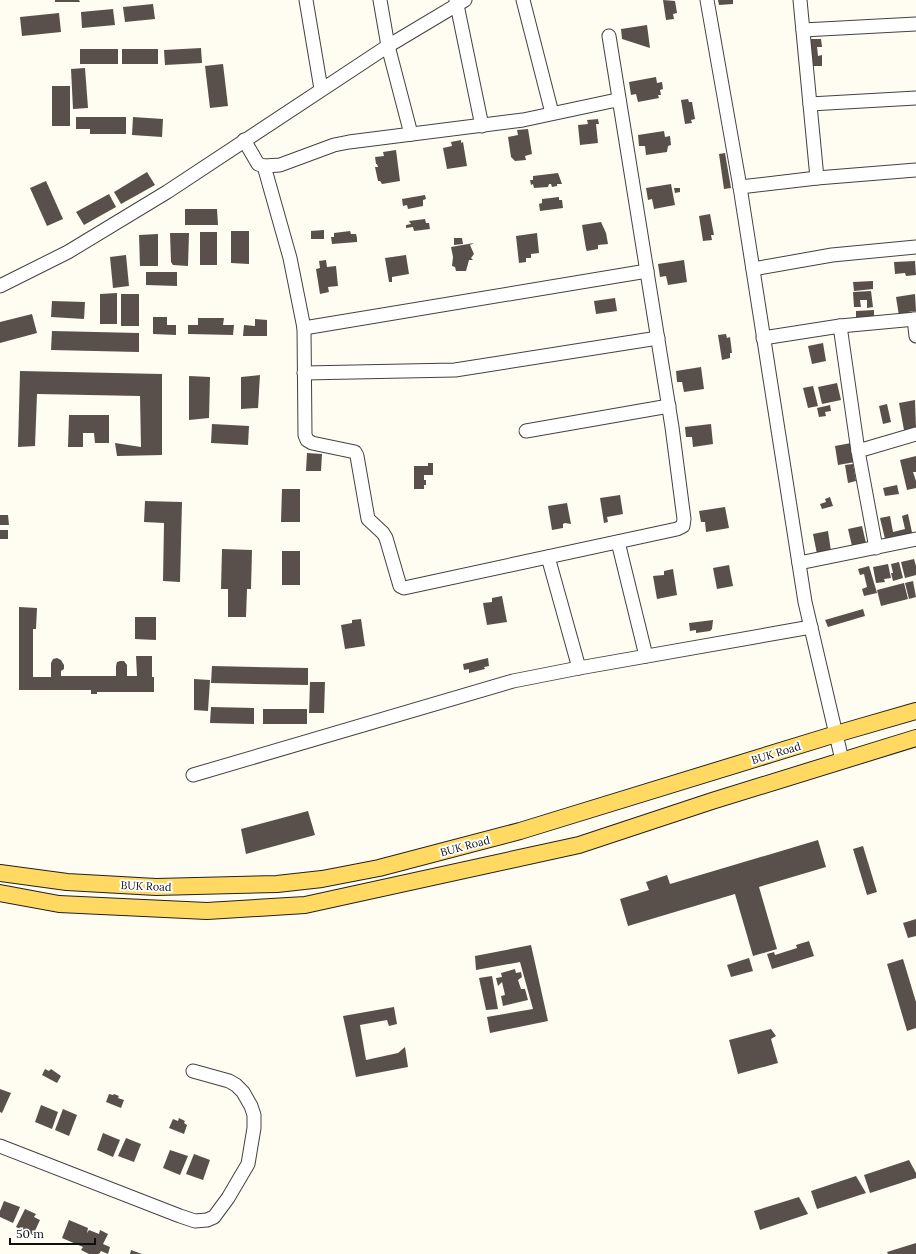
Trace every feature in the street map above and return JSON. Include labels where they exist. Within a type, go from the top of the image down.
[{"type":"main road","name":"BUK Road","points":[[0,873],[67,882],[156,887],[277,884],[322,880],[379,868],[520,831],[916,711]]},
{"type":"main road","name":"BUK Road","points":[[0,894],[59,904],[207,911],[305,905],[578,845],[842,760],[916,738]]},
{"type":"street","points":[[306,0],[321,89]]},
{"type":"street","points":[[380,0],[388,46],[411,134]]},
{"type":"street","points":[[523,0],[552,113]]},
{"type":"street","points":[[707,0],[740,187],[805,602],[842,760]]},
{"type":"street","points":[[800,0],[817,178]]},
{"type":"street","points":[[0,286],[68,252],[167,192],[321,89],[459,1],[482,126]]},
{"type":"street","points":[[803,30],[916,24]]},
{"type":"street","points":[[264,166],[290,258],[304,328],[305,435],[307,440],[312,443],[355,452],[358,456],[368,519],[383,533],[386,538],[400,586],[404,588],[677,529],[683,526],[684,519],[669,406],[609,36]]},
{"type":"street","points":[[810,104],[916,98]]},
{"type":"street","points":[[244,140],[258,164],[264,166],[280,165],[334,145],[349,142],[523,120],[612,101],[619,101]]},
{"type":"street","points":[[740,187],[817,178],[916,170]]},
{"type":"street","points":[[753,269],[832,256],[916,247]]},
{"type":"street","points":[[304,328],[647,271]]},
{"type":"street","points":[[763,338],[840,326],[915,319],[916,336]]},
{"type":"street","points":[[840,326],[858,451],[876,548]]},
{"type":"street","points":[[304,374],[455,370],[658,338]]},
{"type":"street","points":[[526,431],[669,406]]},
{"type":"street","points":[[858,451],[916,434]]},
{"type":"street","points":[[799,563],[916,539]]},
{"type":"street","points":[[618,542],[646,656]]},
{"type":"street","points":[[548,557],[579,668]]},
{"type":"street","points":[[193,775],[513,681],[811,627]]},
{"type":"street","points":[[0,1146],[180,1216],[195,1221],[208,1220],[214,1217],[219,1211],[248,1164],[254,1128],[254,1114],[243,1092],[236,1085],[229,1081],[193,1071]]},
{"type":"building","points":[[55,0],[79,0],[80,2],[55,2]]},
{"type":"building","points":[[663,0],[675,1],[677,13],[673,14],[674,19],[666,20]]},
{"type":"building","points":[[718,0],[733,0],[733,4],[719,5]]},
{"type":"building","points":[[153,4],[155,19],[125,22],[123,7]]},
{"type":"building","points":[[113,9],[115,25],[82,28],[81,12]]},
{"type":"building","points":[[59,13],[61,32],[22,36],[20,17]]},
{"type":"building","points":[[647,25],[650,48],[622,39],[621,29]]},
{"type":"building","points":[[810,39],[821,39],[822,47],[817,47],[818,56],[822,55],[822,66],[811,66]]},
{"type":"building","points":[[201,48],[202,63],[165,65],[164,50]]},
{"type":"building","points":[[80,49],[118,49],[118,64],[80,64]]},
{"type":"building","points":[[122,49],[158,49],[158,64],[122,64]]},
{"type":"building","points":[[223,64],[228,106],[210,108],[205,66]]},
{"type":"building","points":[[85,68],[88,108],[73,109],[71,69]]},
{"type":"building","points":[[656,77],[657,83],[662,82],[663,89],[660,90],[661,95],[658,95],[659,98],[638,102],[636,94],[631,95],[629,82]]},
{"type":"building","points":[[52,86],[70,86],[70,126],[52,126]]},
{"type":"building","points":[[688,99],[689,102],[692,102],[695,119],[691,120],[692,123],[685,124],[681,100]]},
{"type":"building","points":[[76,117],[126,117],[126,134],[90,134],[90,129],[76,129]]},
{"type":"building","points":[[133,117],[163,119],[162,137],[132,135]]},
{"type":"building","points":[[598,119],[599,124],[596,124],[598,143],[580,145],[578,125],[588,124],[587,120]]},
{"type":"building","points":[[528,129],[532,154],[525,156],[526,160],[515,161],[511,157],[508,137],[518,135],[517,130]]},
{"type":"building","points":[[664,131],[665,137],[670,136],[671,145],[668,146],[667,152],[646,155],[645,146],[639,146],[638,135]]},
{"type":"building","points":[[461,140],[461,143],[463,142],[467,166],[447,169],[443,148],[452,146],[451,142]]},
{"type":"building","points":[[396,150],[400,181],[382,184],[378,181],[375,167],[378,167],[375,157],[384,156],[383,152]]},
{"type":"building","points":[[725,153],[731,188],[724,189],[719,154]]},
{"type":"building","points":[[147,172],[155,185],[121,204],[114,192]]},
{"type":"building","points":[[558,173],[562,184],[557,184],[557,186],[552,187],[551,184],[549,184],[548,187],[534,188],[533,184],[531,185],[530,180],[533,180],[533,176]]},
{"type":"building","points":[[46,181],[63,219],[47,226],[30,188]]},
{"type":"building","points":[[671,184],[675,205],[654,209],[652,199],[648,200],[646,188]]},
{"type":"building","points":[[674,188],[680,188],[680,192],[675,193]]},
{"type":"building","points":[[109,194],[116,207],[84,225],[76,212]]},
{"type":"building","points":[[425,195],[426,199],[423,200],[423,206],[408,209],[407,205],[403,206],[402,199]]},
{"type":"building","points":[[559,197],[559,200],[562,200],[563,208],[540,211],[539,204],[542,203],[542,199]]},
{"type":"building","points":[[185,209],[217,209],[218,225],[185,225]]},
{"type":"building","points":[[710,214],[714,235],[711,235],[712,240],[703,241],[699,216]]},
{"type":"building","points":[[425,219],[426,223],[429,223],[430,229],[414,231],[413,227],[406,228],[406,225],[411,224],[409,221]]},
{"type":"building","points":[[601,222],[606,233],[608,244],[598,245],[598,249],[587,251],[582,225]]},
{"type":"building","points":[[324,230],[324,239],[311,239],[311,231]]},
{"type":"building","points":[[231,231],[249,231],[249,264],[231,263]]},
{"type":"building","points":[[350,231],[351,234],[356,234],[357,242],[332,244],[331,237],[334,237],[334,233]]},
{"type":"building","points":[[200,232],[217,232],[217,265],[200,265]]},
{"type":"building","points":[[170,233],[189,233],[188,266],[173,265],[171,262]]},
{"type":"building","points":[[537,233],[539,253],[531,254],[531,258],[526,258],[526,262],[519,263],[516,236]]},
{"type":"building","points":[[158,234],[158,266],[140,266],[139,235]]},
{"type":"building","points":[[454,238],[462,238],[463,244],[454,245]]},
{"type":"building","points":[[474,243],[470,245],[474,254],[471,258],[473,260],[469,260],[466,271],[456,271],[455,267],[452,266],[453,257],[451,247]]},
{"type":"building","points":[[126,255],[129,286],[113,288],[110,257]]},
{"type":"building","points":[[406,255],[409,274],[392,277],[392,282],[389,282],[385,258]]},
{"type":"building","points":[[326,260],[327,267],[336,266],[338,286],[328,287],[329,292],[320,294],[316,269],[320,268],[319,261]]},
{"type":"building","points":[[684,260],[687,282],[668,285],[666,276],[660,277],[658,264]]},
{"type":"building","points":[[915,261],[916,275],[906,276],[905,273],[895,274],[894,262]]},
{"type":"building","points":[[146,272],[177,272],[177,286],[146,285]]},
{"type":"building","points":[[873,281],[873,289],[854,291],[853,282]]},
{"type":"building","points":[[871,291],[873,307],[867,308],[867,300],[860,300],[861,307],[854,307],[853,292]]},
{"type":"building","points":[[117,293],[117,324],[100,324],[100,294]]},
{"type":"building","points":[[121,294],[139,294],[139,326],[121,326]]},
{"type":"building","points":[[915,294],[916,311],[908,312],[909,315],[899,316],[896,297]]},
{"type":"building","points":[[615,298],[617,311],[596,314],[594,301]]},
{"type":"building","points":[[52,301],[85,302],[84,319],[51,317]]},
{"type":"building","points":[[874,310],[874,320],[856,320],[856,311]]},
{"type":"building","points":[[32,314],[37,333],[0,343],[0,322]]},
{"type":"building","points":[[153,317],[167,317],[167,325],[176,325],[176,335],[153,334]]},
{"type":"building","points":[[198,318],[224,318],[223,325],[234,325],[233,335],[188,334],[188,325],[198,325]]},
{"type":"building","points":[[255,319],[267,320],[267,336],[243,336],[244,325],[255,326]]},
{"type":"building","points":[[52,331],[139,333],[139,352],[51,350]]},
{"type":"building","points":[[726,334],[727,338],[730,337],[732,353],[730,353],[730,358],[722,360],[718,335]]},
{"type":"building","points":[[823,343],[826,361],[812,364],[808,346]]},
{"type":"building","points":[[701,367],[704,389],[684,392],[682,382],[677,382],[676,371]]},
{"type":"building","points":[[20,371],[162,374],[162,455],[117,456],[115,443],[141,447],[140,396],[37,394],[35,446],[18,447]]},
{"type":"building","points":[[260,375],[258,408],[241,409],[241,377]]},
{"type":"building","points":[[189,376],[210,377],[209,418],[189,420]]},
{"type":"building","points":[[837,383],[841,400],[822,404],[818,387]]},
{"type":"building","points":[[813,386],[818,406],[808,408],[803,388]]},
{"type":"building","points":[[915,400],[916,428],[904,430],[899,403]]},
{"type":"building","points":[[887,404],[891,422],[883,424],[879,406]]},
{"type":"building","points":[[830,405],[831,411],[825,412],[826,416],[819,417],[817,408]]},
{"type":"building","points":[[69,415],[109,415],[109,443],[95,443],[94,433],[83,433],[83,447],[68,447]]},
{"type":"building","points":[[212,424],[249,426],[248,445],[211,443]]},
{"type":"building","points":[[711,424],[713,444],[693,447],[692,437],[686,437],[685,427]]},
{"type":"building","points":[[851,443],[855,462],[838,465],[835,446]]},
{"type":"building","points":[[307,453],[322,454],[321,471],[306,471]]},
{"type":"building","points":[[916,456],[916,472],[913,472],[916,481],[916,488],[907,490],[900,460]]},
{"type":"building","points":[[428,463],[433,463],[433,475],[424,475],[426,485],[424,485],[424,489],[414,489],[414,466],[428,466]]},
{"type":"building","points":[[853,464],[856,481],[848,483],[845,465]]},
{"type":"building","points":[[897,485],[899,494],[885,496],[883,488]]},
{"type":"building","points":[[282,489],[300,489],[300,522],[281,522]]},
{"type":"building","points":[[620,495],[623,514],[607,517],[608,522],[604,523],[600,498]]},
{"type":"building","points":[[830,497],[833,506],[822,509],[820,504],[826,502],[825,499]]},
{"type":"building","points":[[145,501],[182,502],[180,582],[163,581],[164,523],[144,522]]},
{"type":"building","points":[[567,503],[571,524],[565,523],[563,524],[563,528],[552,530],[548,506]]},
{"type":"building","points":[[725,507],[729,528],[706,532],[705,522],[701,522],[699,511]]},
{"type":"building","points":[[908,514],[913,537],[886,543],[880,518],[890,516],[893,532],[905,529],[902,516]]},
{"type":"building","points":[[0,515],[8,515],[9,525],[0,525]]},
{"type":"building","points":[[862,526],[866,543],[852,546],[848,529]]},
{"type":"building","points":[[0,530],[8,530],[8,539],[0,539]]},
{"type":"building","points":[[828,531],[831,551],[817,554],[813,534]]},
{"type":"building","points":[[222,549],[252,550],[251,589],[247,589],[246,617],[228,617],[228,589],[221,589]]},
{"type":"building","points":[[282,551],[300,551],[300,585],[282,585]]},
{"type":"building","points":[[914,559],[916,575],[905,578],[901,562]]},
{"type":"building","points":[[899,562],[903,578],[893,581],[891,564]]},
{"type":"building","points":[[888,564],[891,578],[884,579],[885,582],[876,583],[873,567]]},
{"type":"building","points":[[729,565],[733,586],[717,589],[713,568]]},
{"type":"building","points":[[869,566],[877,593],[864,596],[862,589],[867,587],[864,574],[860,575],[858,569]]},
{"type":"building","points":[[673,569],[677,595],[657,599],[653,576],[664,575],[664,571]]},
{"type":"building","points":[[913,581],[916,597],[909,599],[905,583]]},
{"type":"building","points":[[904,583],[908,599],[881,606],[877,590]]},
{"type":"building","points":[[502,596],[507,622],[487,625],[483,603],[492,602],[492,598]]},
{"type":"building","points":[[19,607],[37,608],[36,629],[33,629],[33,677],[51,677],[51,663],[53,659],[57,658],[61,660],[64,665],[64,669],[61,671],[61,676],[116,676],[117,662],[124,661],[127,665],[127,676],[137,676],[136,656],[152,656],[154,692],[97,692],[97,694],[91,694],[91,690],[19,690]]},
{"type":"building","points":[[863,609],[865,616],[828,627],[825,620]]},
{"type":"building","points":[[135,617],[156,617],[156,640],[135,639]]},
{"type":"building","points":[[361,619],[365,646],[345,649],[341,625],[352,623],[352,620]]},
{"type":"building","points":[[713,620],[712,629],[710,631],[696,633],[696,630],[690,631],[689,623]]},
{"type":"building","points":[[488,658],[489,666],[484,667],[485,669],[469,673],[469,669],[464,670],[463,664]]},
{"type":"building","points":[[212,666],[308,668],[308,685],[211,683]]},
{"type":"building","points":[[194,679],[210,680],[208,711],[194,710]]},
{"type":"building","points":[[310,682],[325,682],[324,713],[309,713]]},
{"type":"building","points":[[211,707],[254,708],[254,724],[210,723]]},
{"type":"building","points":[[263,709],[307,709],[307,724],[263,724]]},
{"type":"building","points":[[308,811],[315,835],[246,854],[241,829]]},
{"type":"building","points":[[818,840],[826,867],[759,887],[777,949],[753,956],[735,894],[628,926],[620,899],[649,890],[646,882],[667,875],[670,884]]},
{"type":"building","points":[[863,846],[877,892],[867,895],[853,849]]},
{"type":"building","points":[[916,919],[916,936],[908,938],[903,923]]},
{"type":"building","points":[[809,941],[814,956],[772,969],[767,954],[774,952],[775,955],[797,948],[796,945]]},
{"type":"building","points":[[531,945],[548,1021],[490,1033],[487,1017],[533,1009],[520,962],[476,970],[475,956]]},
{"type":"building","points":[[749,958],[753,971],[731,977],[727,965]]},
{"type":"building","points":[[903,959],[916,1002],[916,1028],[907,1031],[887,964]]},
{"type":"building","points":[[515,969],[516,973],[521,972],[522,977],[518,980],[521,989],[525,989],[528,1000],[503,1006],[501,996],[505,995],[502,982],[498,986],[496,978],[502,977],[501,973]]},
{"type":"building","points":[[492,976],[498,1009],[486,1010],[479,978]]},
{"type":"building","points":[[394,1007],[397,1024],[389,1026],[387,1020],[360,1025],[366,1060],[398,1053],[405,1047],[408,1067],[356,1077],[343,1016]]},
{"type":"building","points":[[771,1029],[776,1036],[771,1039],[778,1063],[738,1074],[729,1040]]},
{"type":"building","points":[[45,1069],[49,1071],[51,1069],[61,1076],[57,1083],[42,1075]]},
{"type":"building","points":[[0,1089],[11,1093],[2,1113],[0,1112]]},
{"type":"building","points":[[109,1094],[119,1096],[118,1098],[124,1100],[121,1108],[106,1102]]},
{"type":"building","points":[[41,1105],[58,1112],[52,1129],[35,1122]]},
{"type":"building","points":[[63,1109],[77,1115],[69,1136],[55,1130]]},
{"type":"building","points":[[179,1118],[185,1121],[184,1123],[187,1125],[184,1134],[169,1128],[173,1119],[178,1121]]},
{"type":"building","points":[[103,1133],[120,1140],[113,1157],[97,1150]]},
{"type":"building","points":[[126,1138],[141,1144],[134,1162],[118,1156]]},
{"type":"building","points":[[170,1150],[188,1156],[180,1175],[163,1168]]},
{"type":"building","points":[[194,1154],[210,1160],[203,1180],[186,1174]]},
{"type":"building","points":[[909,1160],[916,1173],[916,1178],[870,1193],[864,1175]]},
{"type":"building","points":[[856,1176],[866,1193],[817,1209],[811,1191]]},
{"type":"building","points":[[799,1197],[808,1214],[760,1230],[754,1211]]},
{"type":"building","points":[[4,1201],[20,1207],[13,1223],[0,1217],[0,1211]]},
{"type":"building","points":[[25,1209],[36,1214],[34,1217],[40,1220],[33,1235],[16,1227]]},
{"type":"building","points":[[69,1220],[88,1228],[87,1233],[89,1230],[99,1234],[100,1230],[108,1234],[103,1244],[110,1247],[108,1254],[101,1251],[99,1254],[89,1254],[81,1250],[83,1247],[62,1238]]},
{"type":"building","points":[[916,1243],[916,1254],[888,1254],[887,1252]]},
{"type":"building","points":[[131,1250],[142,1254],[130,1254]]}]
